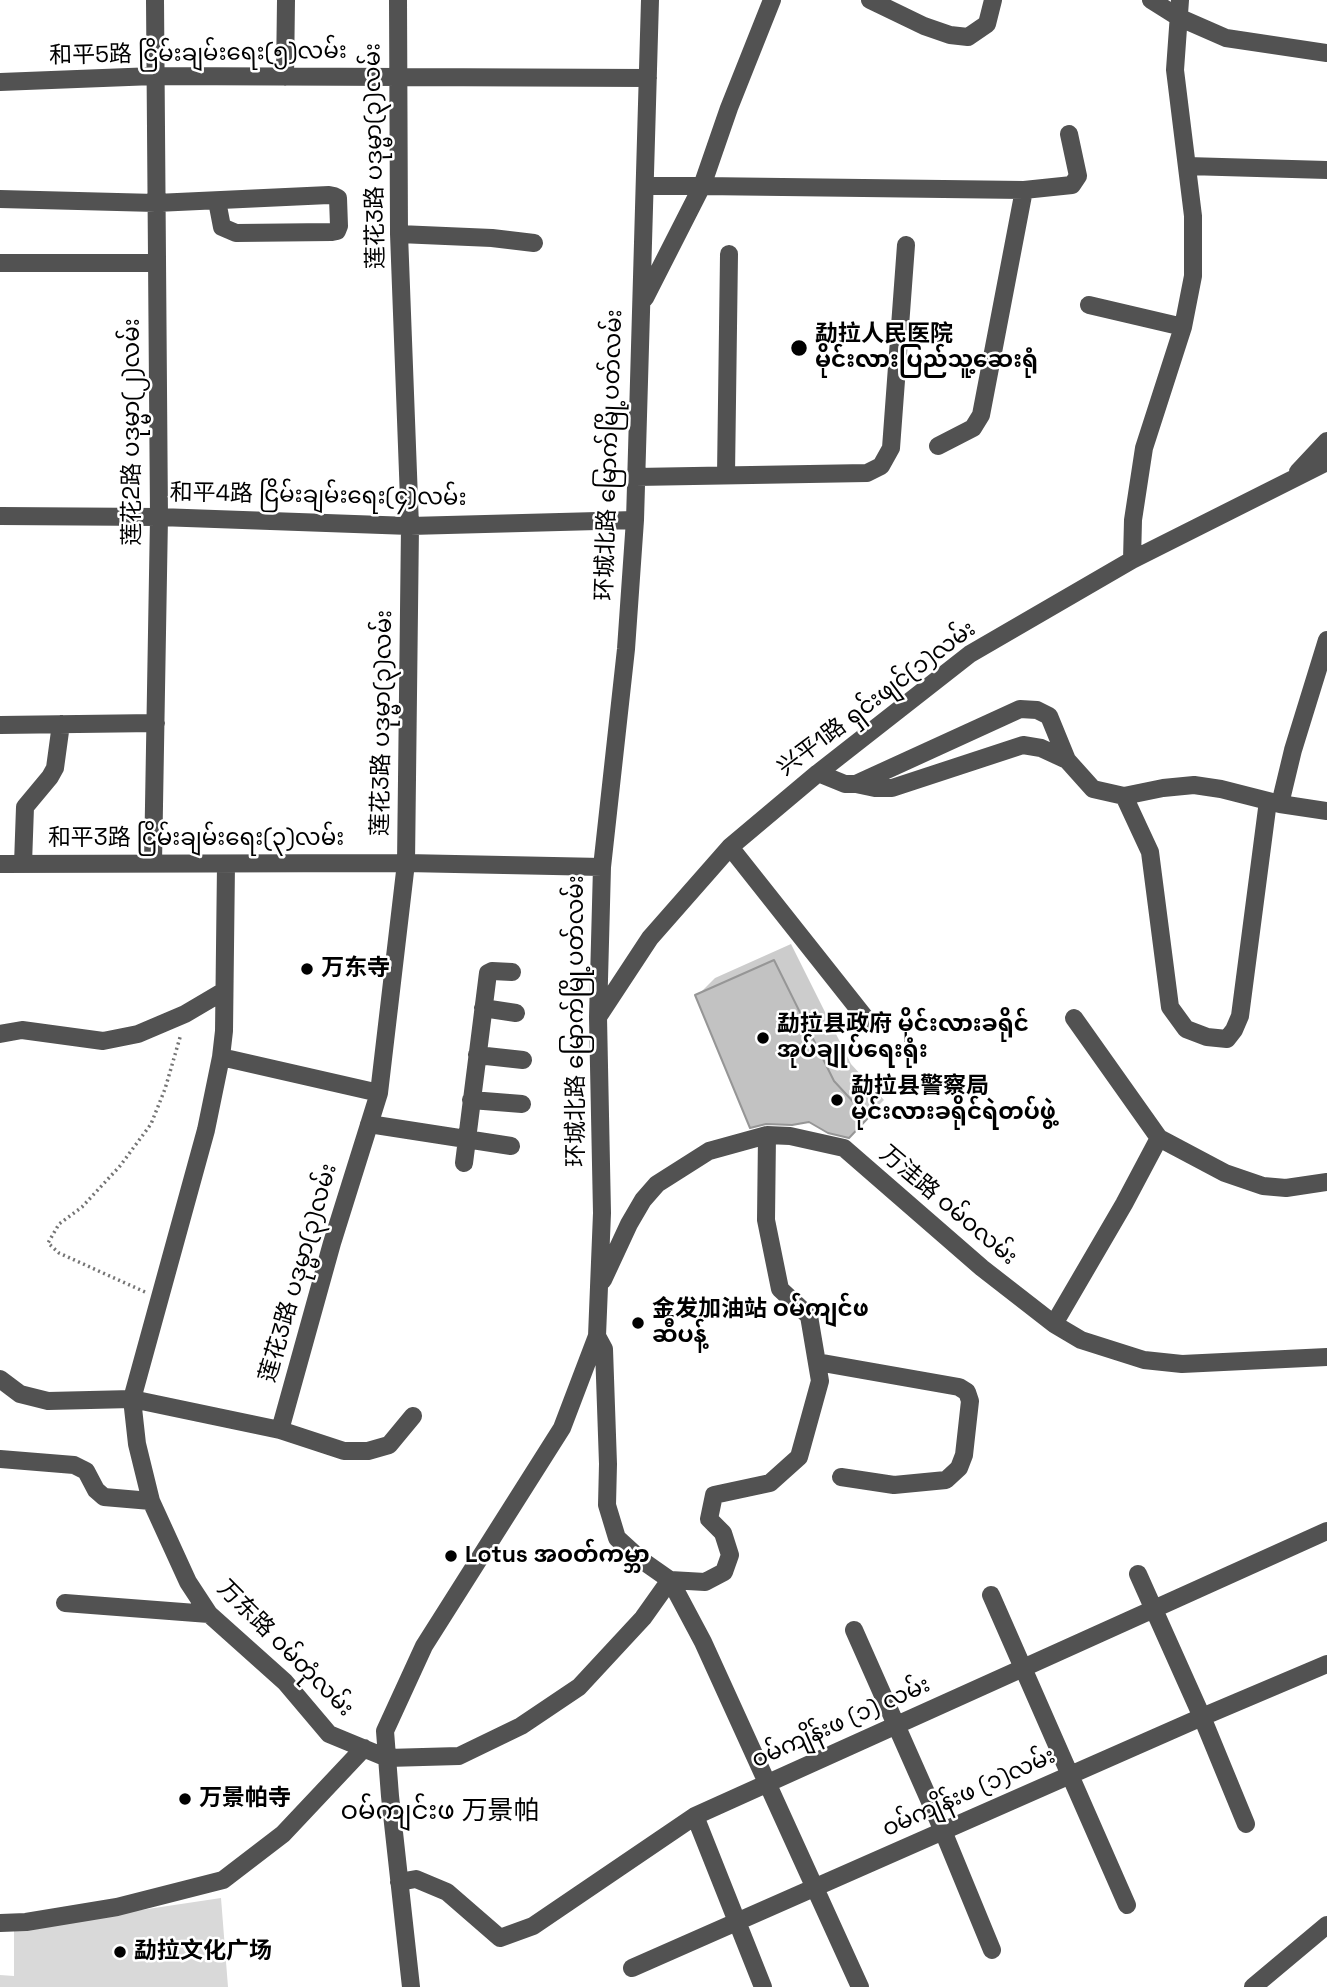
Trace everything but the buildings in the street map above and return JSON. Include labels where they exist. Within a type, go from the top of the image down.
[{"type":"street","name":"莲花2路 ပဒုမ္မာ(၂)လမ်း","points":[[153,863],[159,517],[155,0]]},
{"type":"street","points":[[285,77],[286,0]]},
{"type":"street","name":"莲花3路 ပဒုမ္မာ(၃)လမ်း","points":[[280,1430],[332,1242],[379,1093],[406,863],[410,526],[398,234],[398,0]]},
{"type":"street","name":"环城北路 မြောက်မြို့ပတ်လမ်း","points":[[411,1987],[385,1731],[424,1646],[562,1429],[597,1336],[603,1213],[598,1017],[602,867],[626,649],[635,520],[650,0]]},
{"type":"street","points":[[641,304],[702,186],[734,95],[772,0]]},
{"type":"street","points":[[870,0],[924,26],[950,35],[968,37],[987,24],[993,0]]},
{"type":"street","points":[[1151,0],[1179,8],[1226,38],[1327,53]]},
{"type":"street","points":[[1132,560],[1133,520],[1144,448],[1183,327],[1193,276],[1194,216],[1175,70],[1179,8]]},
{"type":"street","name":"和平5路 ငြိမ်းချမ်းရေး(၅)လမ်း","points":[[0,82],[154,76],[648,78]]},
{"type":"street","points":[[645,186],[1024,190],[1072,185],[1078,176],[1069,134]]},
{"type":"street","points":[[1187,166],[1327,170]]},
{"type":"street","points":[[938,446],[973,428],[981,415],[1024,190]]},
{"type":"street","points":[[0,199],[156,203],[334,196],[338,198],[339,226],[337,231],[332,232],[236,233],[222,227],[217,201]]},
{"type":"street","points":[[398,234],[534,243]]},
{"type":"street","points":[[636,477],[867,473],[881,466],[891,448],[906,245]]},
{"type":"street","points":[[726,475],[729,254]]},
{"type":"street","points":[[0,263],[157,263]]},
{"type":"street","points":[[1089,305],[1183,327]]},
{"type":"street","points":[[1289,482],[1327,441]]},
{"type":"street","name":"兴平1路 ရှင်းဖျင်(၁)လမ်း","points":[[598,1017],[650,938],[730,847],[818,773],[970,654],[1132,560],[1327,462]]},
{"type":"street","name":"和平4路 ငြိမ်းချမ်းရေး(၄)လမ်း","points":[[0,516],[159,517],[410,526],[635,520]]},
{"type":"street","points":[[1124,796],[1150,852],[1170,1007],[1186,1029],[1207,1038],[1227,1039],[1240,1016],[1274,803],[1327,640]]},
{"type":"street","points":[[856,784],[1020,709],[1038,710],[1049,716],[1067,760],[1093,789],[1124,796],[1194,785],[1274,803],[1327,811]]},
{"type":"street","points":[[0,725],[156,723]]},
{"type":"street","points":[[23,864],[25,807],[55,768],[61,724]]},
{"type":"street","points":[[818,773],[845,784],[892,788],[1023,745],[1041,748],[1067,760]]},
{"type":"street","points":[[730,847],[872,1024]]},
{"type":"street","name":"和平3路 ငြိမ်းချမ်းရေး(၃)လမ်း","points":[[0,864],[406,863],[602,867]]},
{"type":"street","points":[[132,1399],[206,1130],[221,1056],[226,864]]},
{"type":"street","points":[[464,1163],[488,973],[512,972]]},
{"type":"street","points":[[0,1034],[22,1030],[103,1041],[138,1034],[185,1014],[224,991]]},
{"type":"street","points":[[482,1008],[516,1013]]},
{"type":"street","points":[[1074,1018],[1158,1138],[1225,1173],[1263,1186],[1286,1188],[1327,1182]]},
{"type":"street","points":[[477,1055],[523,1060]]},
{"type":"street","points":[[221,1056],[379,1093]]},
{"type":"street","points":[[471,1100],[522,1104]]},
{"type":"street","points":[[369,1124],[511,1146]]},
{"type":"street","points":[[670,1580],[705,1582],[724,1572],[730,1555],[723,1533],[709,1519],[714,1495],[770,1483],[799,1457],[820,1381],[809,1316],[780,1289],[766,1220],[767,1135]]},
{"type":"street","name":"万洼路 ဝမ်ဝလမ်း","points":[[599,1290],[629,1224],[643,1200],[657,1184],[709,1151],[767,1135],[844,1148],[982,1268],[1054,1324],[1081,1340],[1144,1360],[1181,1364],[1327,1357]]},
{"type":"street","points":[[1054,1324],[1124,1204],[1158,1138]]},
{"type":"street","points":[[597,1336],[604,1349],[607,1505],[617,1538],[640,1559],[670,1580],[703,1642],[860,1987]]},
{"type":"street","points":[[817,1362],[959,1387],[967,1392],[970,1401],[964,1455],[959,1468],[946,1480],[894,1485],[841,1477]]},
{"type":"street","points":[[0,1379],[20,1394],[48,1401],[132,1399],[280,1430],[344,1451],[368,1451],[389,1445],[413,1416]]},
{"type":"street","name":"万东路 ဝမ်တုံလမ်း","points":[[132,1399],[137,1444],[151,1501],[188,1582],[209,1614],[285,1682],[329,1734],[387,1758]]},
{"type":"street","points":[[0,1459],[75,1465],[86,1471],[96,1490],[104,1497],[151,1501]]},
{"type":"street","name":"ဝမ်ကျိန်းဖ (၁) လမ်း","points":[[400,1882],[416,1879],[447,1892],[500,1938],[533,1926],[695,1816],[1327,1531]]},
{"type":"street","points":[[1138,1574],[1246,1824]]},
{"type":"street","points":[[387,1758],[459,1756],[521,1726],[579,1686],[643,1618],[670,1580]]},
{"type":"street","points":[[991,1595],[1127,1905]]},
{"type":"street","points":[[65,1603],[209,1614]]},
{"type":"street","points":[[853,1630],[943,1831],[992,1950]]},
{"type":"street","name":"ဝမ်ကျိန်းဖ (၁)လမ်း","points":[[632,1968],[1327,1664]]},
{"type":"street","points":[[0,1923],[26,1922],[117,1907],[223,1880],[283,1834],[364,1748]]},
{"type":"street","points":[[695,1816],[763,1987]]},
{"type":"street","points":[[1253,1987],[1327,1925]]},
{"type":"path","points":[[159,1299],[59,1253],[48,1243],[59,1224],[82,1207],[120,1167],[151,1124],[165,1088],[185,1014]]},
{"type":"shaded area","name":"勐拉文化广场","points":[[221,1898],[228,1987],[0,1987],[0,1975],[14,1976],[14,1929]]},
{"type":"place","name":"勐拉人民医院 မိုင်းလားပြည်သူ့ဆေးရုံ","points":[[799,348]]},
{"type":"place","name":"万东寺","points":[[307,969]]},
{"type":"place","name":"勐拉县政府 မိုင်းလားခရိုင် အုပ်ချုပ်ရေးရုံး","points":[[763,1038]]},
{"type":"place","name":"勐拉县警察局 မိုင်းလားခရိုင်ရဲတပ်ဖွဲ့","points":[[837,1100]]},
{"type":"place","name":"金发加油站 ဝမ်ကျင်ဖ ဆီပန့်","points":[[638,1323]]},
{"type":"place","name":"Lotus အဝတ်ကမ္ဘာ","points":[[451,1556]]},
{"type":"place","name":"万景帕寺","points":[[185,1799]]},
{"type":"place","name":"勐拉文化广场","points":[[120,1952]]},
{"type":"district","name":"ဝမ်ကျင်းဖ 万景帕","points":[[440,1812]]}]
